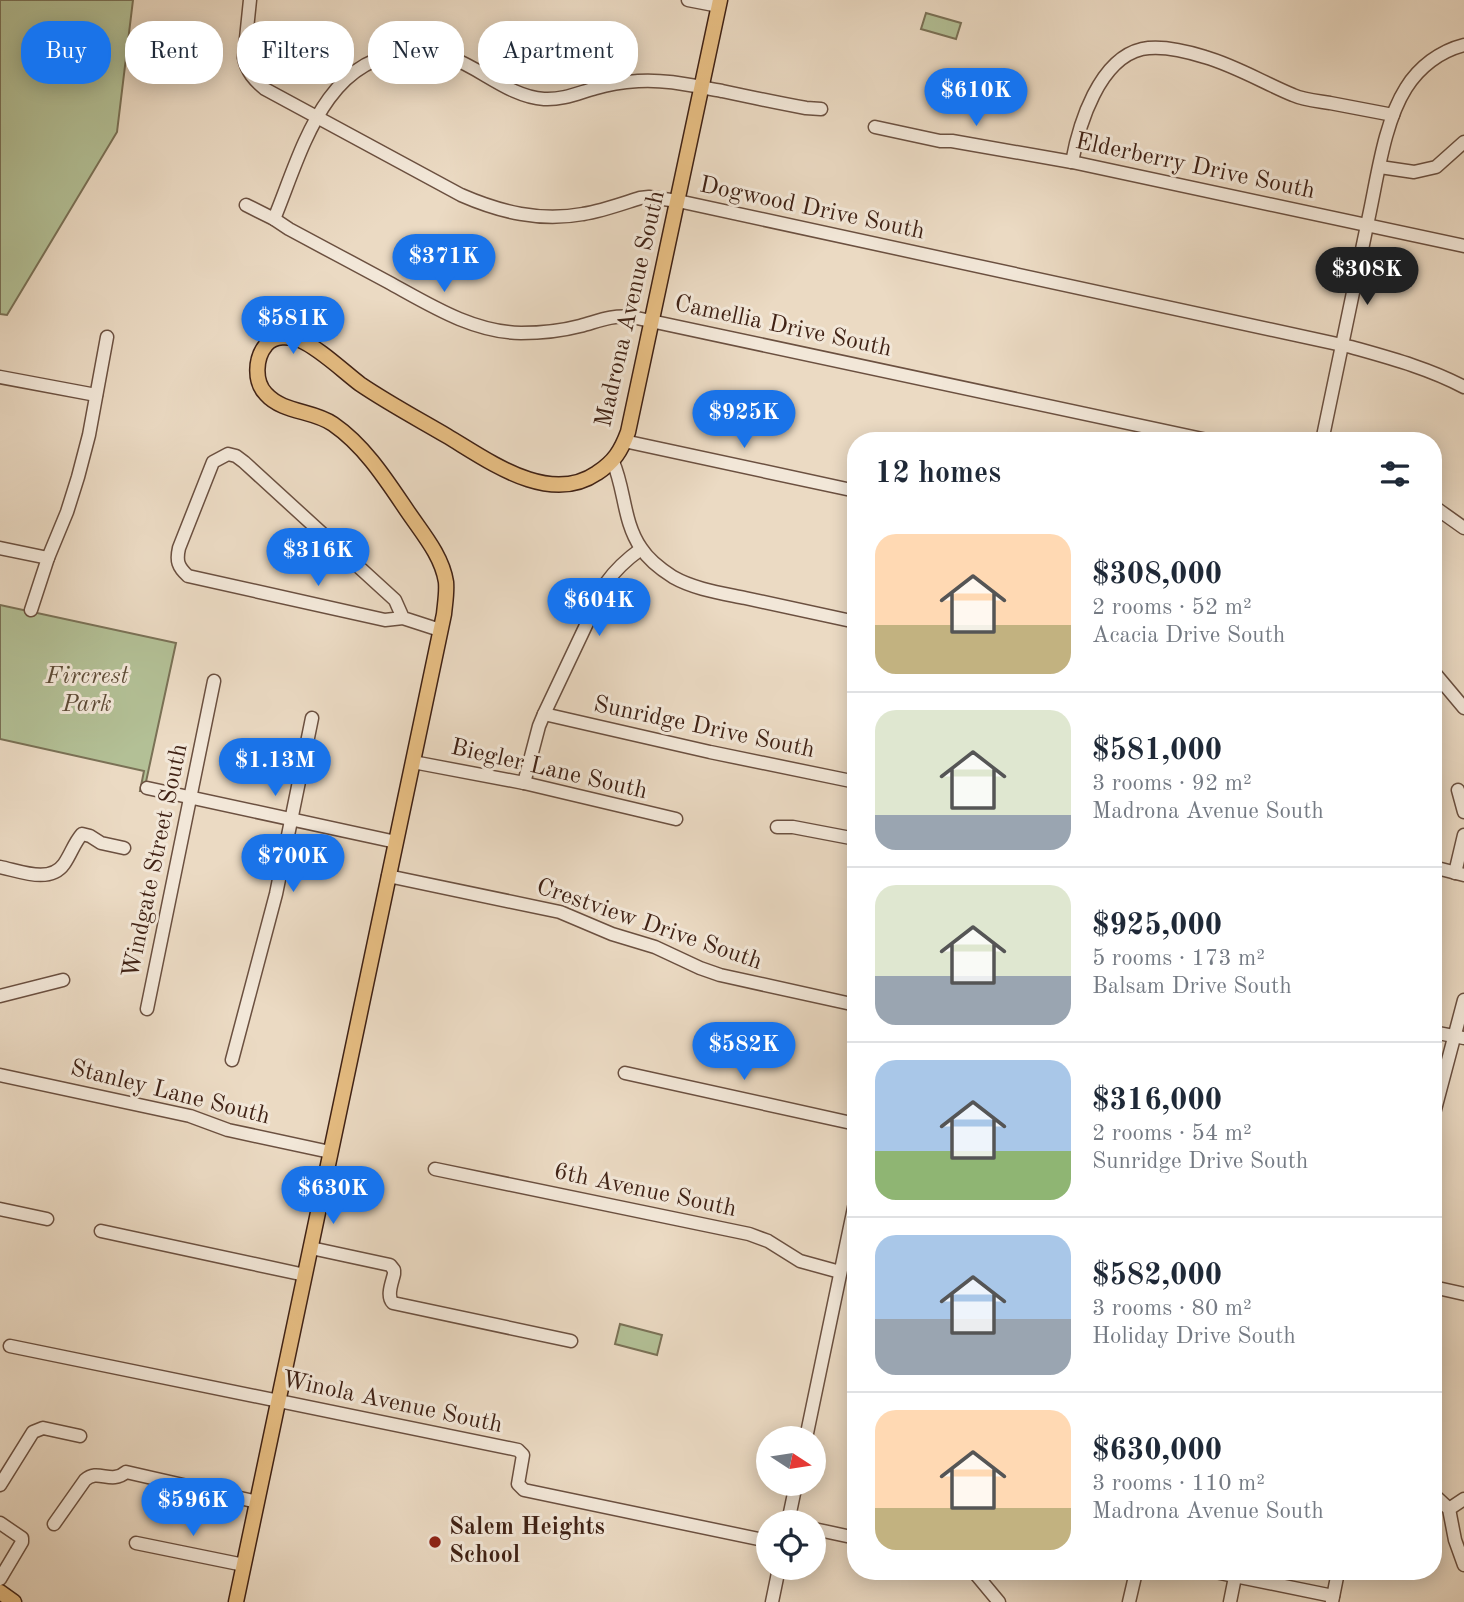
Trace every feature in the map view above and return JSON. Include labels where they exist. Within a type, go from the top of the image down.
[{"type":"main road","name":"Madrona Avenue South","points":[[236,1602],[446,594],[443,570],[434,550],[384,477],[334,424],[282,405],[265,393],[260,387],[257,371],[260,355],[267,343],[280,337],[303,341],[361,384],[401,409],[488,460],[546,485],[584,481],[613,462],[624,441],[720,3]]},
{"type":"main road","points":[[0,1592],[14,1602]]},
{"type":"street","name":"Dogwood Drive South","points":[[250,0],[244,58],[246,67],[256,82],[461,195],[484,205],[506,212],[535,216],[566,216],[582,215],[640,198],[678,201],[1342,345],[1442,375],[1464,387]]},
{"type":"street","points":[[688,0],[720,3]]},
{"type":"street","points":[[1324,432],[1393,115],[1406,88],[1424,67],[1434,58],[1464,45]]},
{"type":"street","points":[[1072,162],[1081,123],[1094,93],[1120,61],[1142,49],[1164,48],[1204,56],[1295,96],[1393,115]]},
{"type":"street","points":[[274,219],[326,101],[339,85],[368,63],[399,54],[438,54],[518,92],[541,99],[566,98],[606,85],[638,81],[677,83],[821,109]]},
{"type":"street","name":"Elderberry Drive South","points":[[875,127],[940,141],[1072,162],[1464,246]]},
{"type":"street","points":[[1380,167],[1414,172],[1436,167],[1464,142]]},
{"type":"street","name":"Camellia Drive South","points":[[246,205],[440,310],[487,328],[506,332],[545,332],[579,327],[607,317],[652,320],[1170,432]]},
{"type":"street","points":[[31,610],[78,477],[89,435],[107,337]]},
{"type":"street","points":[[0,377],[96,395]]},
{"type":"street","points":[[624,441],[847,489]]},
{"type":"street","points":[[403,618],[395,600],[244,462],[228,454],[213,462],[179,548],[178,565],[188,576],[385,620],[403,618],[440,630]]},
{"type":"street","points":[[613,462],[633,534],[641,549],[653,562],[673,577],[704,589],[847,620]]},
{"type":"street","points":[[1442,512],[1464,528]]},
{"type":"street","points":[[0,548],[48,558]]},
{"type":"street","points":[[524,783],[539,726],[606,583],[614,571],[641,549]]},
{"type":"street","name":"Windgate Street South","points":[[147,1009],[214,681]]},
{"type":"street","points":[[1442,682],[1464,708]]},
{"type":"street","name":"Sunridge Drive South","points":[[544,714],[847,780]]},
{"type":"street","points":[[232,1059],[276,894],[312,718]]},
{"type":"street","name":"Biegler Lane South","points":[[413,762],[524,783],[676,819]]},
{"type":"street","points":[[147,788],[396,842]]},
{"type":"street","points":[[1458,789],[1464,812]]},
{"type":"street","points":[[777,827],[793,827],[847,837]]},
{"type":"street","points":[[0,867],[43,875],[53,874],[63,866],[82,834],[101,843],[124,848]]},
{"type":"street","points":[[1442,869],[1459,874],[1464,835]]},
{"type":"street","name":"Crestview Drive South","points":[[388,876],[560,912],[612,934],[655,947],[720,975],[847,1003]]},
{"type":"street","points":[[0,996],[63,980]]},
{"type":"street","points":[[1442,1089],[1459,1037],[1464,1000]]},
{"type":"street","points":[[625,1073],[847,1122]]},
{"type":"street","name":"Stanley Lane South","points":[[0,1075],[190,1116],[228,1130],[330,1152]]},
{"type":"street","name":"6th Avenue South","points":[[435,1169],[749,1234],[768,1241],[800,1261],[840,1272]]},
{"type":"street","points":[[0,1209],[47,1219]]},
{"type":"street","points":[[101,1230],[305,1275]]},
{"type":"street","points":[[808,1426],[847,1240]]},
{"type":"street","points":[[310,1248],[390,1265],[394,1274],[389,1297],[393,1303],[571,1341]]},
{"type":"street","points":[[1442,1289],[1464,1294]]},
{"type":"street","name":"Winola Avenue South","points":[[10,1346],[518,1450],[523,1455],[518,1484],[524,1490],[756,1538]]},
{"type":"street","points":[[0,1485],[33,1432],[43,1428],[80,1436]]},
{"type":"street","points":[[54,1524],[89,1475],[113,1478],[126,1472],[257,1502]]},
{"type":"street","points":[[1449,1509],[1464,1499]]},
{"type":"street","points":[[1442,1502],[1449,1509],[1455,1540],[1464,1565]]},
{"type":"street","points":[[0,1522],[22,1538],[22,1542],[0,1579]]},
{"type":"street","points":[[826,1532],[847,1536]]},
{"type":"street","points":[[136,1543],[244,1565]]},
{"type":"street","points":[[772,1602],[777,1580]]},
{"type":"street","points":[[981,1580],[999,1602]]},
{"type":"street","points":[[1129,1602],[1134,1580]]},
{"type":"street","points":[[1230,1602],[1235,1580]]},
{"type":"street","points":[[1259,1580],[1333,1599],[1337,1580]]},
{"type":"green space","points":[[0,0],[133,0],[130,21],[125,21],[125,66],[117,132],[7,315],[0,314]]},
{"type":"green space","points":[[926,13],[961,23],[956,39],[921,29]]},
{"type":"green space","name":"Fircrest Park","points":[[0,605],[176,643],[144,791],[140,791],[144,771],[0,739]]},
{"type":"green space","points":[[620,1324],[662,1335],[657,1355],[615,1344]]},
{"type":"place","name":"Salem Heights School","points":[[435,1542]]}]
